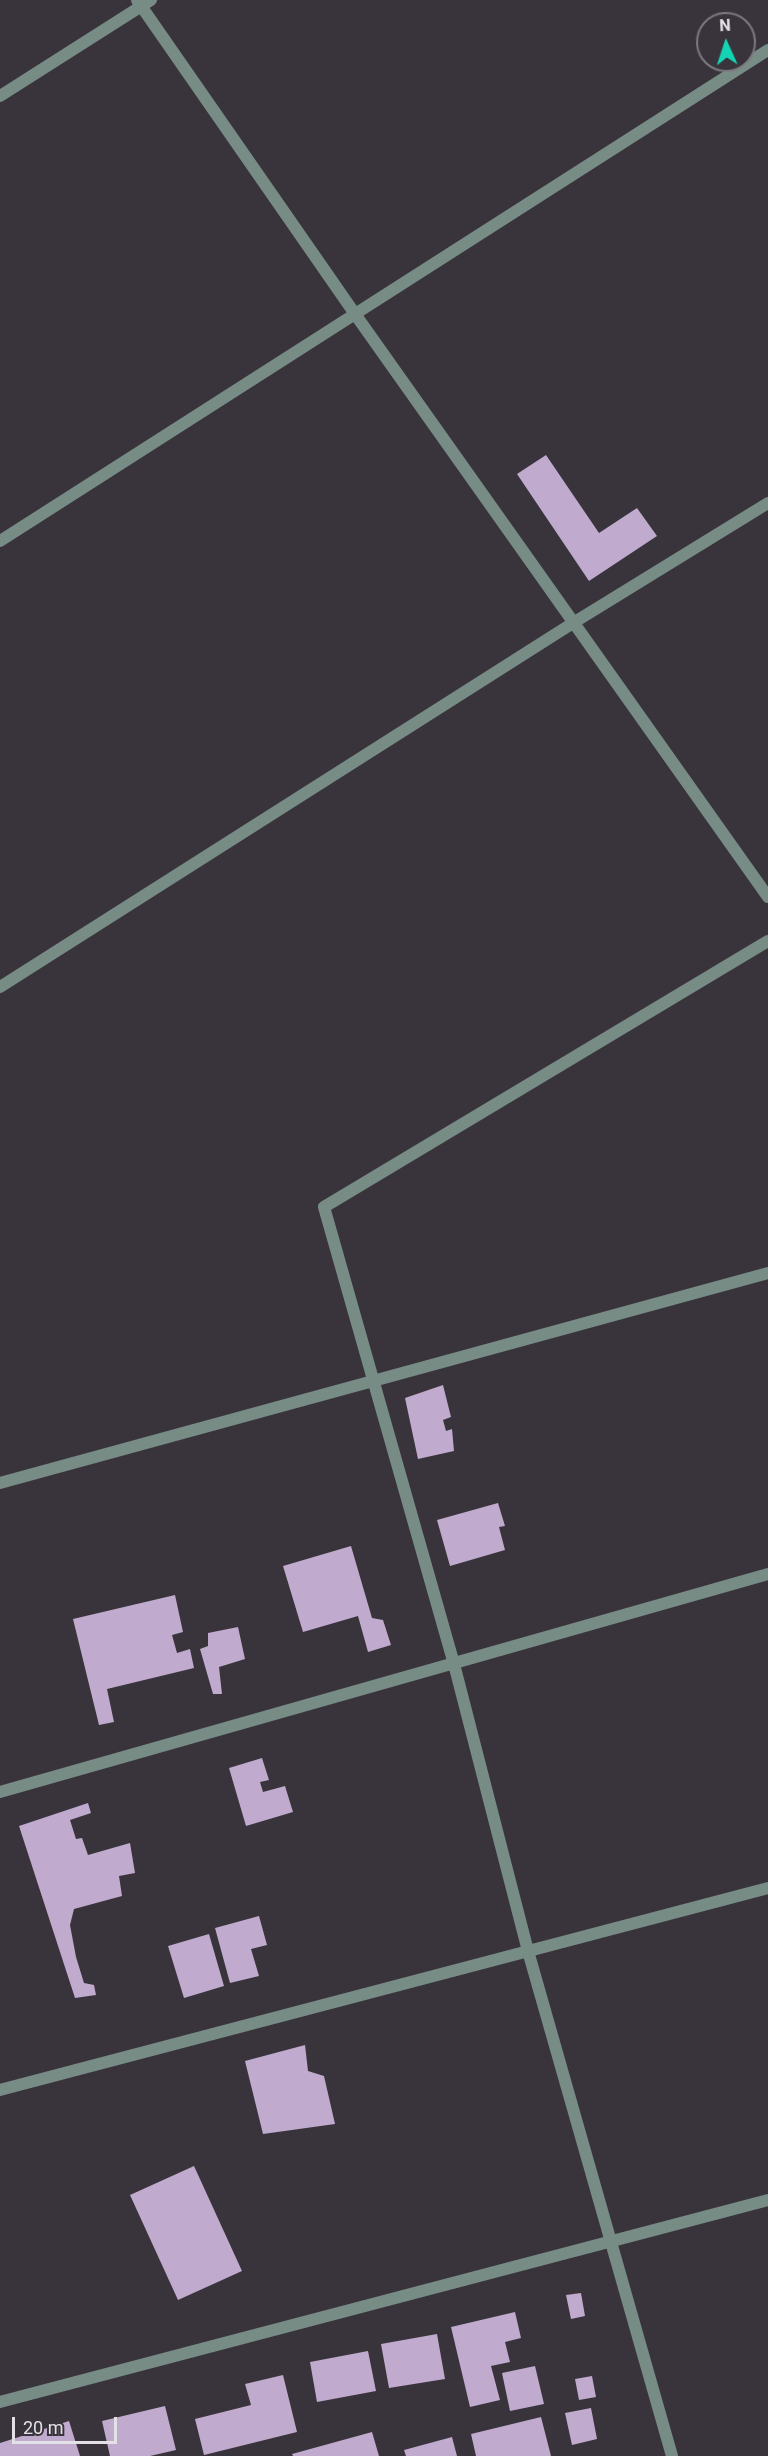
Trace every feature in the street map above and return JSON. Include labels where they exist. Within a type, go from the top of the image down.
[{"type":"street","points":[[0,96],[143,2],[355,314],[768,897]]},
{"type":"street","points":[[0,541],[768,50]]},
{"type":"street","points":[[0,987],[573,623],[768,503]]},
{"type":"street","points":[[672,2456],[528,1951],[454,1664],[324,1208],[768,941]]},
{"type":"street","points":[[0,1483],[768,1273]]},
{"type":"street","points":[[0,1792],[768,1574]]},
{"type":"street","points":[[0,2090],[768,1888]]},
{"type":"street","points":[[0,2402],[768,2200]]},
{"type":"building","points":[[546,455],[599,533],[637,508],[657,536],[589,581],[517,474]]},
{"type":"building","points":[[443,1385],[451,1417],[443,1420],[446,1431],[452,1429],[454,1451],[418,1459],[405,1398]]},
{"type":"building","points":[[498,1503],[505,1526],[499,1527],[505,1550],[450,1566],[437,1520]]},
{"type":"building","points":[[351,1546],[372,1618],[383,1620],[391,1645],[368,1652],[358,1616],[303,1632],[283,1566]]},
{"type":"building","points":[[175,1595],[183,1632],[172,1635],[177,1653],[190,1649],[194,1668],[107,1689],[114,1722],[99,1725],[73,1619]]},
{"type":"building","points":[[238,1627],[245,1659],[219,1667],[222,1694],[213,1694],[200,1649],[208,1646],[208,1633]]},
{"type":"building","points":[[262,1758],[269,1780],[260,1782],[263,1792],[285,1786],[293,1812],[246,1826],[229,1768]]},
{"type":"building","points":[[88,1803],[91,1813],[70,1820],[76,1839],[82,1838],[88,1855],[130,1843],[135,1873],[119,1876],[122,1896],[74,1909],[70,1925],[76,1957],[84,1983],[94,1985],[96,1995],[75,1998],[19,1826]]},
{"type":"building","points":[[259,1916],[267,1945],[251,1949],[259,1976],[230,1983],[215,1928]]},
{"type":"building","points":[[209,1934],[224,1986],[184,1998],[168,1946]]},
{"type":"building","points":[[305,2045],[308,2071],[324,2076],[335,2124],[263,2134],[245,2061]]},
{"type":"building","points":[[194,2166],[242,2271],[178,2300],[130,2195]]},
{"type":"building","points":[[581,2293],[585,2316],[571,2319],[566,2295]]},
{"type":"building","points":[[515,2312],[521,2338],[505,2342],[510,2362],[491,2366],[500,2400],[470,2407],[451,2327]]},
{"type":"building","points":[[437,2334],[445,2379],[389,2388],[381,2344]]},
{"type":"building","points":[[368,2351],[376,2391],[317,2402],[310,2362]]},
{"type":"building","points":[[535,2366],[544,2404],[510,2411],[502,2373]]},
{"type":"building","points":[[283,2375],[297,2432],[204,2455],[195,2419],[251,2405],[245,2384]]},
{"type":"building","points":[[592,2376],[596,2397],[579,2400],[575,2379]]},
{"type":"building","points":[[165,2406],[176,2450],[150,2456],[110,2456],[102,2421]]},
{"type":"building","points":[[591,2408],[597,2439],[572,2445],[565,2413]]},
{"type":"building","points":[[541,2417],[551,2456],[476,2456],[471,2434]]},
{"type":"building","points":[[69,2421],[80,2456],[0,2456],[0,2443]]},
{"type":"building","points":[[372,2432],[379,2456],[293,2456],[292,2454]]},
{"type":"building","points":[[452,2437],[457,2456],[406,2456],[404,2450]]}]
